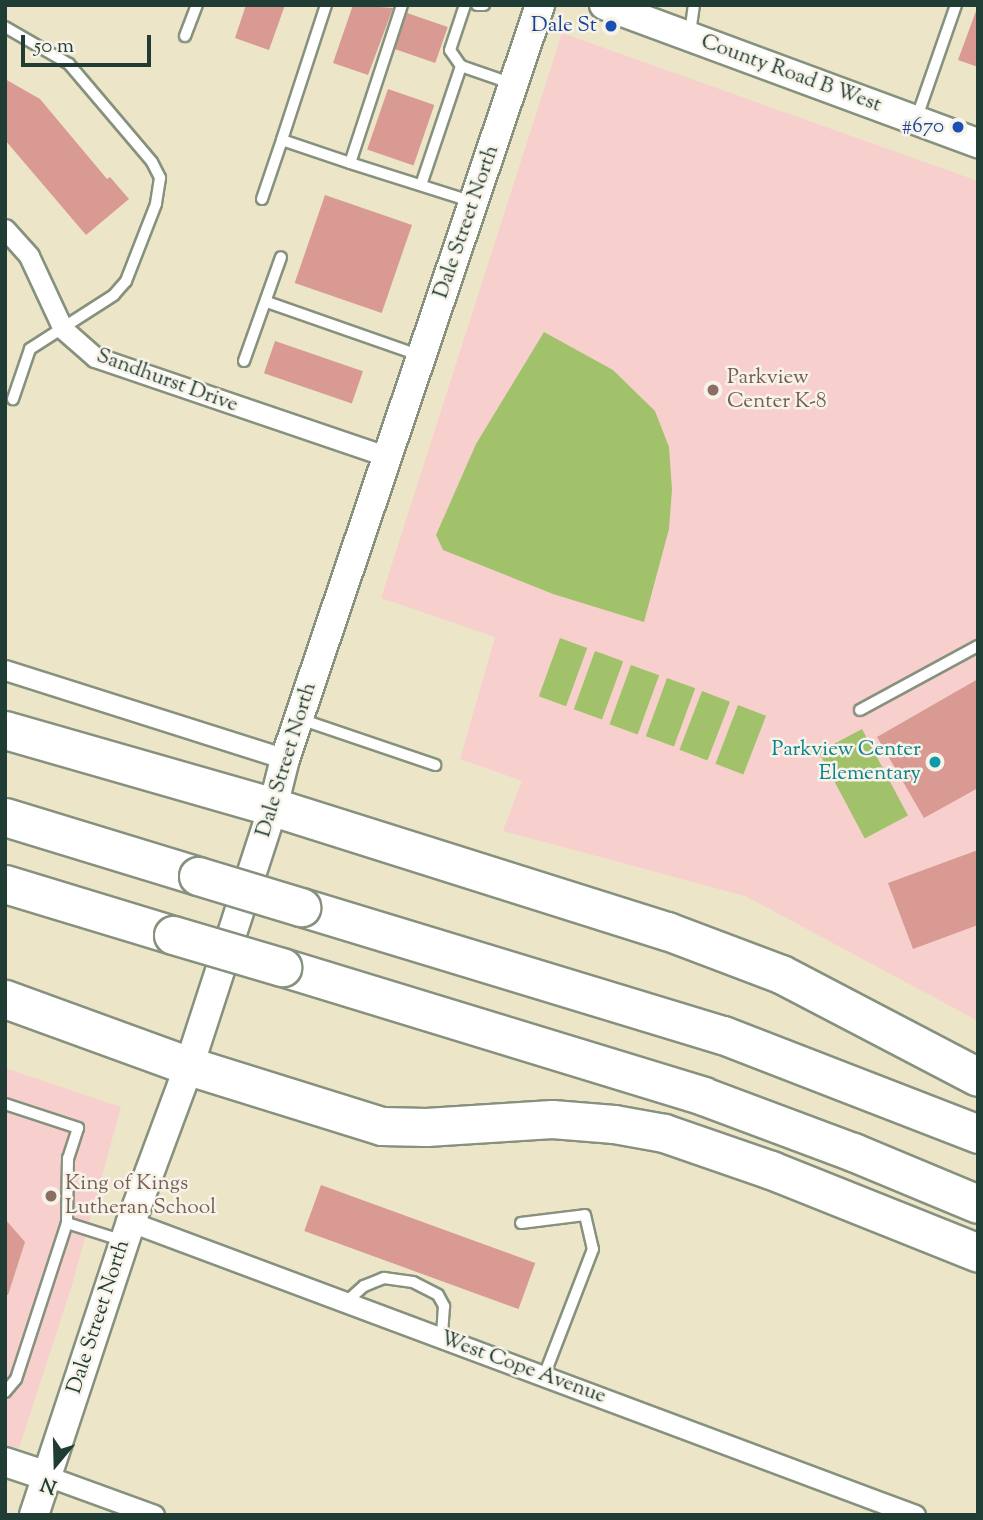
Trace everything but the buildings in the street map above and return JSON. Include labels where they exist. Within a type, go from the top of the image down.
[{"type":"highway","points":[[5,706],[97,736],[144,770]]},
{"type":"highway","points":[[5,730],[273,807],[667,932],[781,974],[978,1077]]},
{"type":"highway","points":[[5,817],[723,1035],[978,1134]]},
{"type":"highway","points":[[5,884],[691,1092],[828,1142],[978,1204]]},
{"type":"highway","points":[[5,999],[189,1066],[382,1126],[426,1127],[552,1119],[614,1124],[664,1133],[771,1170],[978,1254]]},
{"type":"highway","points":[[912,1225],[952,1262],[978,1279]]},
{"type":"main road","name":"Dale Street North","points":[[34,1515],[128,1231],[189,1066],[273,807],[285,759],[540,5]]},
{"type":"main road","name":"County Road B West","points":[[604,5],[632,10],[690,37],[978,144]]},
{"type":"main road","points":[[5,1462],[47,1476]]},
{"type":"street","name":"Sandhurst Drive","points":[[5,229],[29,256],[63,329],[78,345],[113,365],[388,457]]},
{"type":"street","points":[[5,670],[285,759]]},
{"type":"street","name":"West Cope Avenue","points":[[128,1231],[346,1302],[915,1515]]},
{"type":"street","points":[[47,1476],[154,1515]]},
{"type":"lane","points":[[185,36],[197,5]]},
{"type":"lane","points":[[262,199],[326,5]]},
{"type":"lane","points":[[350,163],[402,5]]},
{"type":"lane","points":[[465,5],[450,50],[461,66],[513,84]]},
{"type":"lane","points":[[477,5],[484,5]]},
{"type":"lane","points":[[690,37],[694,5]]},
{"type":"lane","points":[[916,121],[956,5]]},
{"type":"lane","points":[[5,27],[69,64],[152,162],[160,178],[156,204],[126,281],[114,295],[30,349],[13,399]]},
{"type":"lane","points":[[421,185],[461,66]]},
{"type":"lane","points":[[282,140],[474,202]]},
{"type":"lane","points":[[244,360],[281,257]]},
{"type":"lane","points":[[267,302],[422,356]]},
{"type":"lane","points":[[860,710],[978,646]]},
{"type":"lane","points":[[299,719],[435,765]]},
{"type":"lane","points":[[5,1104],[78,1128],[68,1158],[67,1223],[16,1379],[5,1392]]},
{"type":"lane","points":[[522,1223],[584,1215],[593,1249],[544,1376]]},
{"type":"lane","points":[[67,1223],[128,1231]]},
{"type":"lane","points":[[346,1302],[365,1286],[384,1278],[413,1282],[438,1295],[444,1306],[442,1338]]},
{"type":"shaded area","name":"Parkview Center K-8","points":[[562,33],[978,181],[978,1021],[745,896],[503,831],[522,781],[460,759],[495,637],[381,598]]},
{"type":"shaded area","name":"King of Kings Lutheran School","points":[[5,1068],[121,1107],[72,1285],[19,1448],[5,1445]]},
{"type":"green space","points":[[544,332],[613,370],[655,411],[669,447],[672,490],[669,529],[644,622],[553,594],[443,550],[436,535],[476,444]]},
{"type":"green space","points":[[560,638],[587,648],[566,706],[539,696]]},
{"type":"green space","points":[[595,651],[623,661],[602,720],[574,709]]},
{"type":"green space","points":[[631,665],[659,675],[638,734],[609,724]]},
{"type":"green space","points":[[667,678],[695,688],[674,747],[646,736]]},
{"type":"green space","points":[[702,691],[730,702],[707,761],[679,750]]},
{"type":"green space","points":[[738,705],[766,716],[743,775],[715,764]]},
{"type":"green space","points":[[862,729],[908,816],[865,839],[819,752]]},
{"type":"place","name":"Dale St","points":[[611,26]]},
{"type":"place","name":"#670","points":[[958,127]]},
{"type":"place","name":"Parkview Center K-8","points":[[713,390]]},
{"type":"place","name":"Parkview Center Elementary","points":[[935,762]]},
{"type":"place","name":"King of Kings Lutheran School","points":[[51,1196]]}]
